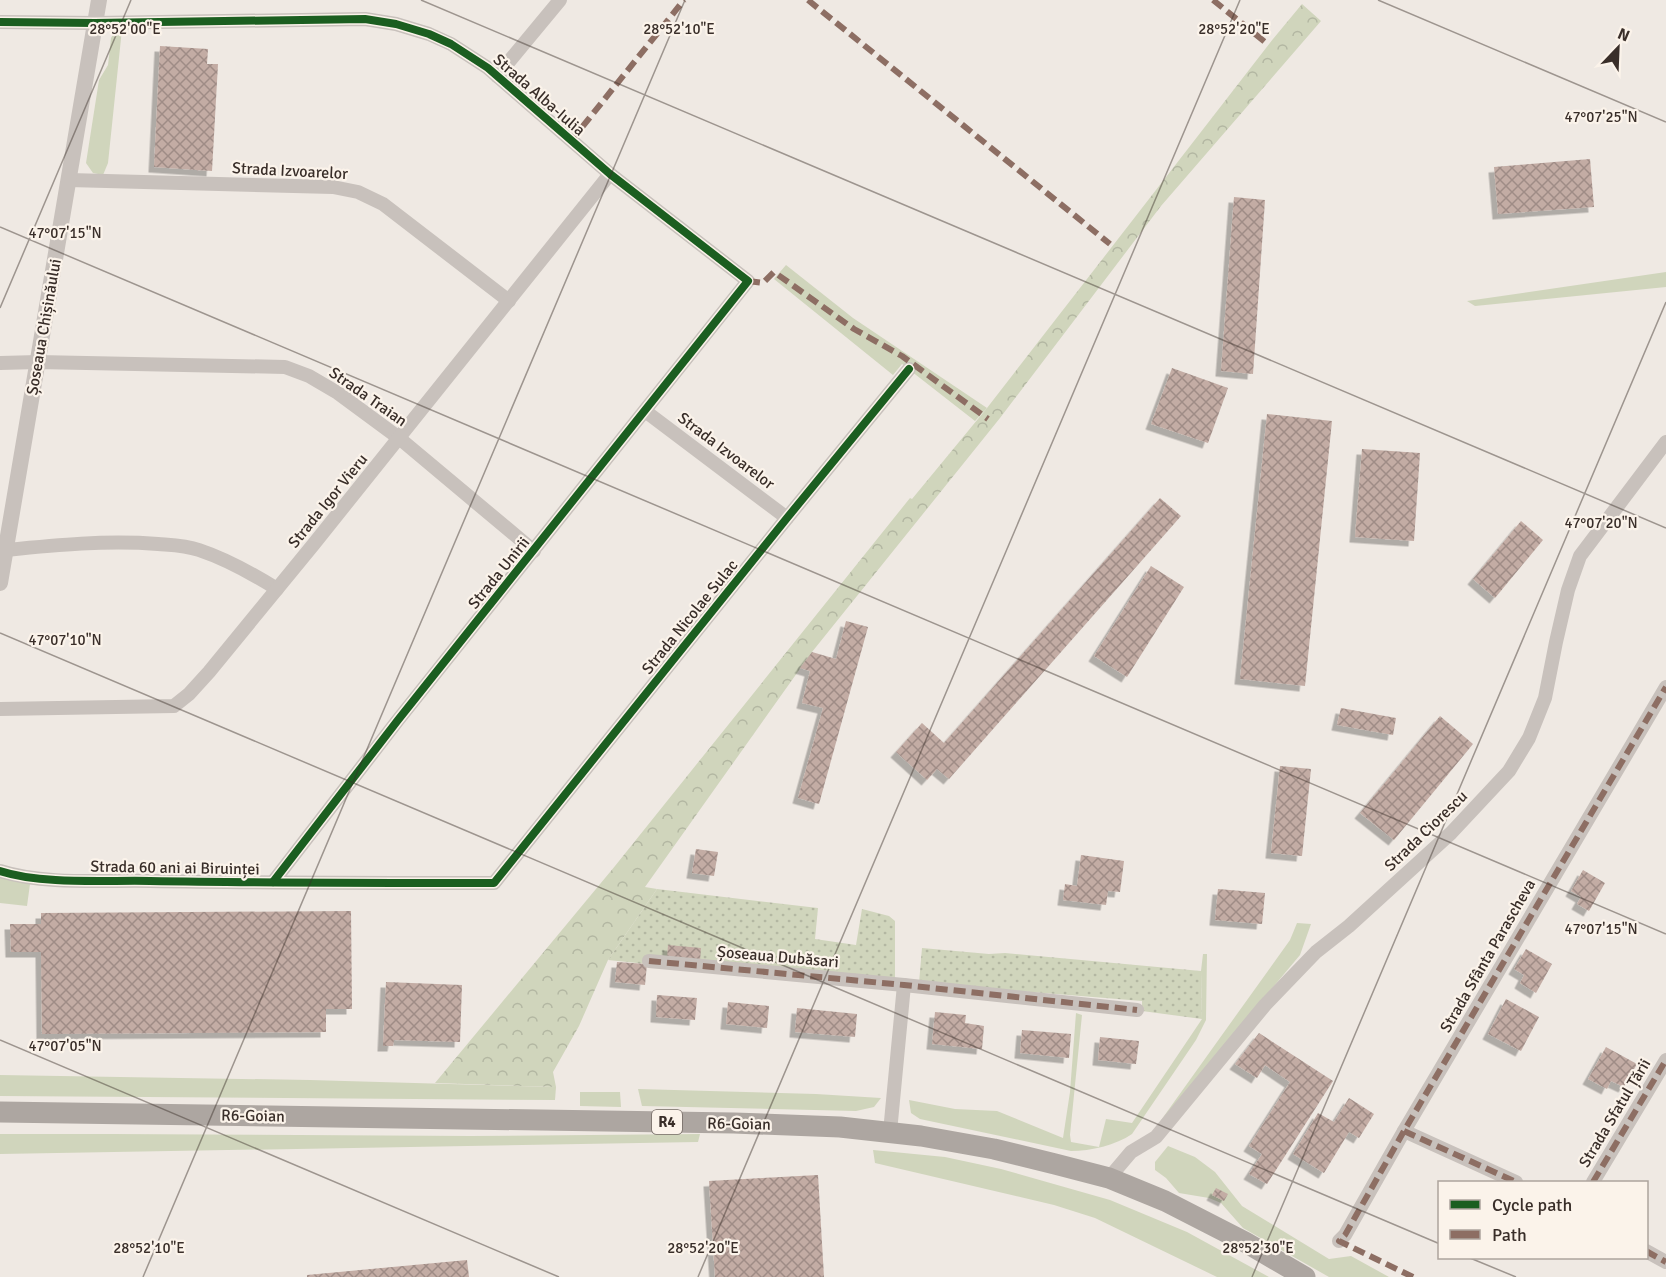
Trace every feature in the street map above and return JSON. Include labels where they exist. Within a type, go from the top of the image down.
[{"type":"main road","name":"R6-Goian","points":[[0,1112],[734,1123],[840,1127],[890,1132],[994,1149],[1109,1178],[1165,1201],[1203,1220],[1305,1277]]},
{"type":"street","name":"Șoseaua Chișinăului","points":[[0,583],[99,0]]},
{"type":"street","points":[[497,76],[560,0]]},
{"type":"street","name":"Strada Alba-Iulia","points":[[0,22],[364,19],[396,24],[429,33],[488,68],[610,174],[748,281]]},
{"type":"street","name":"Strada Igor Vieru","points":[[0,709],[174,706],[189,694],[277,589],[610,174]]},
{"type":"street","name":"Strada Izvoarelor","points":[[69,180],[333,187],[358,192],[383,204],[510,301]]},
{"type":"street","name":"Strada Unirii","points":[[273,882],[398,720],[748,281]]},
{"type":"street","name":"Strada Traian","points":[[0,363],[285,367],[309,376],[338,393],[399,438],[534,551]]},
{"type":"street","name":"Strada Nicolae Sulac","points":[[494,883],[909,369]]},
{"type":"street","name":"Strada Izvoarelor","points":[[645,411],[787,518]]},
{"type":"street","name":"Strada Ciorescu","points":[[1109,1178],[1131,1152],[1156,1137],[1265,1005],[1316,952],[1349,926],[1451,834],[1509,771],[1529,738],[1545,698],[1566,600],[1580,556],[1666,442]]},
{"type":"street","points":[[6,550],[98,542],[182,546],[198,550],[230,564],[277,589]]},
{"type":"street","name":"Strada Sfânta Parascheva","points":[[1339,1241],[1666,687]]},
{"type":"street","name":"Strada 60 ani ai Biruinței","points":[[0,871],[20,876],[57,880],[494,883]]},
{"type":"street","name":"Șoseaua Dubăsari","points":[[650,961],[904,985],[1137,1011]]},
{"type":"street","points":[[890,1132],[904,985]]},
{"type":"street","name":"Strada Sfatul Țării","points":[[1594,1181],[1666,1060]]},
{"type":"street","points":[[1404,1131],[1514,1181]]},
{"type":"street","points":[[1648,1252],[1666,1262]]},
{"type":"green space","points":[[1302,4],[1321,21],[1161,206],[1000,418],[812,652],[645,887],[657,889],[608,960],[579,1026],[553,1072],[556,1087],[435,1083],[615,866],[910,498],[912,499],[987,408]]},
{"type":"green space","points":[[122,29],[108,163],[103,175],[93,173],[86,163],[99,80],[108,65],[111,38],[115,32]]},
{"type":"green space","points":[[786,265],[853,318],[987,408],[975,421],[902,364],[893,375],[774,279]]},
{"type":"green space","points":[[1666,272],[1666,287],[1475,306],[1467,301]]},
{"type":"green space","points":[[0,877],[30,884],[27,906],[0,903]]},
{"type":"green space","points":[[657,889],[818,908],[815,939],[856,945],[862,909],[889,916],[895,921],[895,978],[608,960]]},
{"type":"green space","points":[[1297,923],[1311,924],[1300,955],[1159,1123],[1290,940]]},
{"type":"green space","points":[[922,948],[989,954],[1005,953],[1201,971],[1202,1019],[1142,1011],[1142,1001],[919,983]]},
{"type":"green space","points":[[1203,954],[1207,954],[1206,1020],[1196,1040],[1132,1134],[1126,1138],[1103,1147],[1071,1151],[920,1119],[911,1113],[909,1100],[955,1109],[997,1111],[1063,1138],[1070,1092],[1076,1013],[1082,1015],[1071,1142],[1099,1147],[1106,1119],[1132,1123],[1202,1019]]},
{"type":"green space","points":[[0,1075],[556,1087],[555,1100],[0,1096]]},
{"type":"green space","points":[[638,1089],[881,1098],[874,1107],[856,1111],[642,1106]]},
{"type":"green space","points":[[580,1092],[620,1092],[621,1107],[580,1106]]},
{"type":"green space","points":[[0,1134],[471,1136],[700,1134],[698,1142],[0,1154]]},
{"type":"green space","points":[[1168,1146],[1195,1157],[1215,1172],[1242,1206],[1329,1259],[1351,1256],[1389,1277],[1329,1277],[1243,1228],[1221,1203],[1209,1198],[1179,1193],[1166,1178],[1155,1170],[1155,1162]]},
{"type":"green space","points":[[873,1150],[945,1157],[1001,1169],[1110,1200],[1187,1232],[1269,1277],[1217,1277],[1095,1218],[1054,1205],[875,1163]]},
{"type":"building","points":[[160,46],[208,49],[207,64],[218,64],[212,171],[154,167]]},
{"type":"building","points":[[1590,159],[1594,207],[1498,214],[1494,167]]},
{"type":"building","points":[[1234,197],[1265,200],[1253,374],[1221,371]]},
{"type":"building","points":[[1172,368],[1228,388],[1208,443],[1151,424]]},
{"type":"building","points":[[1267,414],[1332,421],[1305,686],[1240,679]]},
{"type":"building","points":[[1362,449],[1420,453],[1414,541],[1355,537]]},
{"type":"building","points":[[1160,498],[1181,516],[949,779],[937,769],[927,780],[896,752],[922,723],[944,743]]},
{"type":"building","points":[[1521,521],[1543,540],[1495,598],[1473,579]]},
{"type":"building","points":[[1151,566],[1184,587],[1127,677],[1094,656]]},
{"type":"building","points":[[846,621],[868,627],[819,804],[798,798],[823,708],[802,703],[810,671],[800,668],[812,652],[836,659]]},
{"type":"building","points":[[1341,708],[1396,718],[1393,735],[1337,725]]},
{"type":"building","points":[[1440,716],[1473,744],[1394,840],[1360,813]]},
{"type":"building","points":[[1280,766],[1311,769],[1302,856],[1271,853]]},
{"type":"building","points":[[696,849],[718,852],[714,876],[692,873]]},
{"type":"building","points":[[1081,855],[1124,861],[1120,892],[1108,891],[1106,905],[1063,900],[1065,884],[1077,886]]},
{"type":"building","points":[[1583,870],[1605,883],[1589,911],[1577,904],[1581,897],[1571,891]]},
{"type":"building","points":[[1218,889],[1265,893],[1262,924],[1215,920]]},
{"type":"building","points":[[351,911],[352,1009],[326,1009],[326,1032],[42,1034],[41,952],[11,952],[10,924],[41,924],[41,913]]},
{"type":"building","points":[[668,945],[701,948],[700,961],[667,958]]},
{"type":"building","points":[[1526,949],[1552,964],[1536,993],[1520,983],[1524,975],[1514,969]]},
{"type":"building","points":[[617,962],[647,964],[645,985],[615,982]]},
{"type":"building","points":[[386,982],[462,985],[460,1042],[394,1040],[393,1046],[383,1046]]},
{"type":"building","points":[[657,995],[697,998],[695,1020],[656,1017]]},
{"type":"building","points":[[1506,999],[1539,1017],[1521,1051],[1488,1034]]},
{"type":"building","points":[[728,1002],[769,1006],[767,1028],[726,1024]]},
{"type":"building","points":[[797,1008],[857,1014],[855,1037],[795,1032]]},
{"type":"building","points":[[935,1012],[966,1015],[965,1023],[984,1026],[982,1049],[932,1044]]},
{"type":"building","points":[[1022,1030],[1071,1034],[1069,1058],[1020,1053]]},
{"type":"building","points":[[1259,1033],[1333,1081],[1267,1184],[1249,1174],[1262,1154],[1249,1146],[1290,1082],[1265,1065],[1257,1078],[1235,1064]]},
{"type":"building","points":[[1100,1037],[1139,1041],[1136,1064],[1098,1060]]},
{"type":"building","points":[[1606,1047],[1637,1064],[1624,1087],[1611,1081],[1607,1089],[1588,1079]]},
{"type":"building","points":[[1349,1098],[1374,1114],[1359,1138],[1349,1132],[1324,1173],[1293,1154],[1318,1113],[1334,1122]]},
{"type":"building","points":[[818,1175],[824,1277],[715,1277],[709,1181]]},
{"type":"building","points":[[1216,1188],[1228,1194],[1224,1201],[1212,1195]]},
{"type":"building","points":[[467,1260],[469,1277],[307,1277],[307,1275]]},
{"type":"marked path","points":[[571,141],[684,0]]},
{"type":"marked path","points":[[808,0],[1110,244]]},
{"type":"marked path","points":[[1213,0],[1265,42]]},
{"type":"marked path","points":[[748,281],[763,283],[774,272],[854,329],[902,356],[988,419]]},
{"type":"marked path","points":[[1413,1277],[1339,1241],[1345,1235],[1666,687]]},
{"type":"marked path","points":[[649,961],[1137,1010]]},
{"type":"marked path","points":[[1594,1181],[1666,1060]]},
{"type":"marked path","points":[[1404,1131],[1514,1181]]},
{"type":"marked path","points":[[1648,1252],[1666,1262]]},
{"type":"cycle path","points":[[0,22],[365,19],[396,24],[429,34],[451,44],[488,68],[610,174],[748,281],[398,720],[273,882]]},
{"type":"cycle path","points":[[0,871],[35,878],[74,881],[494,883],[909,369]]}]
